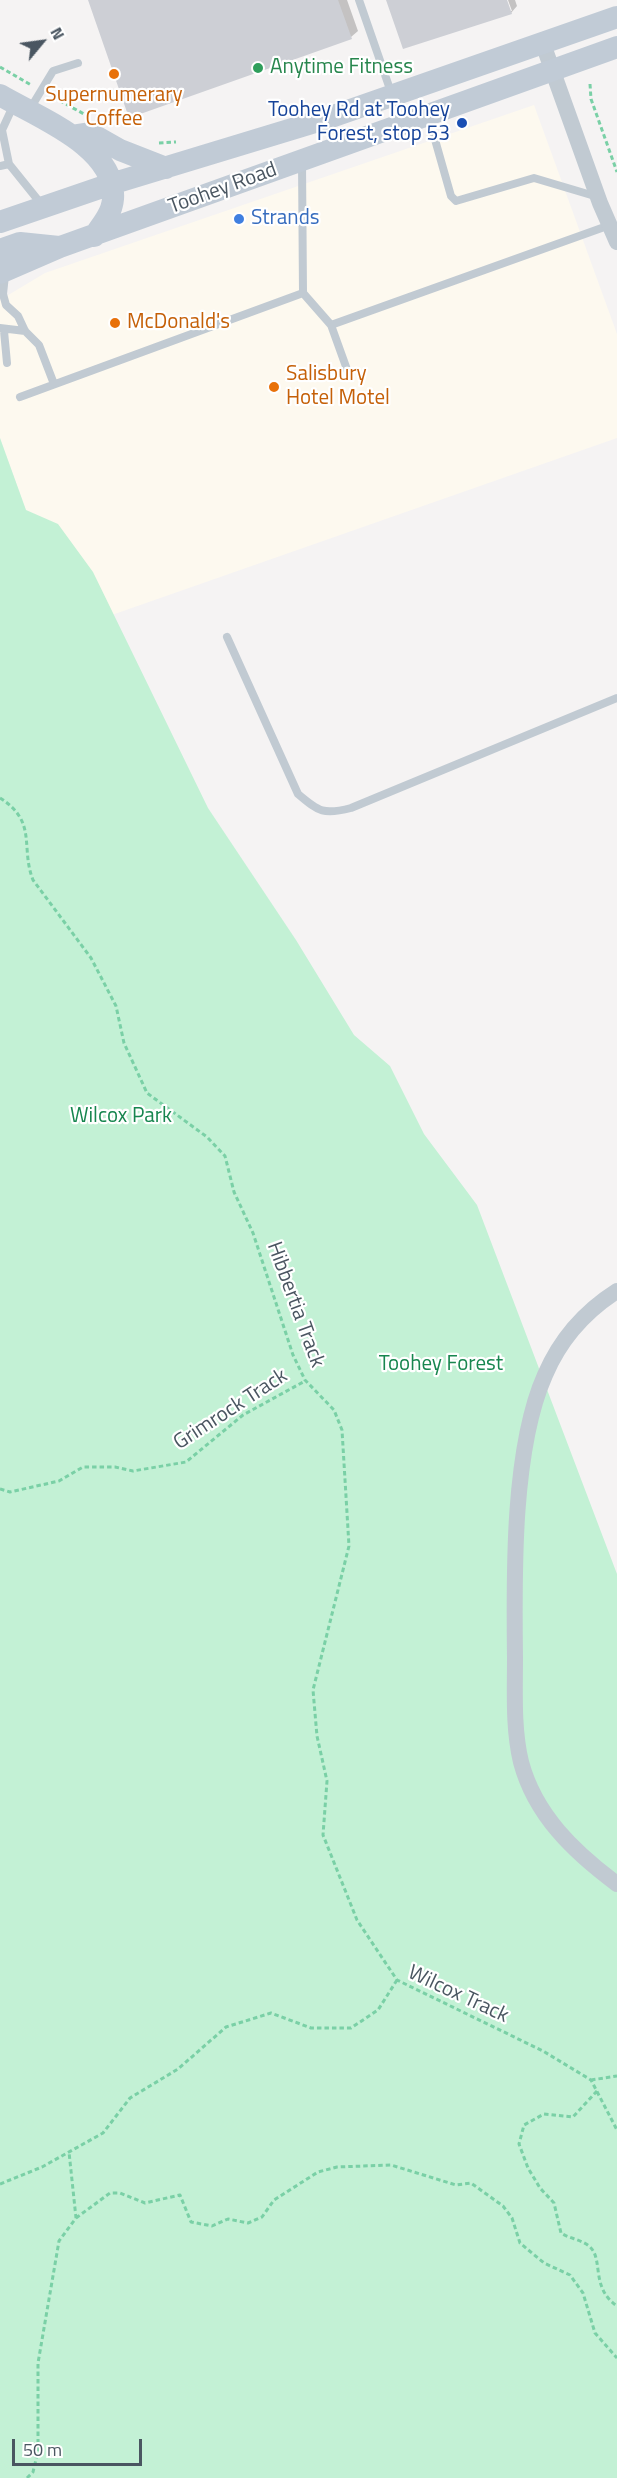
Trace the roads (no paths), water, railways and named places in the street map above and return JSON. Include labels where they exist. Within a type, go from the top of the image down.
[{"type":"main road","name":"Toohey Road","points":[[0,222],[111,184],[393,95],[617,17]]},
{"type":"main road","name":"Toohey Road","points":[[2,265],[20,243],[60,248],[617,47]]},
{"type":"main road","points":[[14,104],[70,135],[100,159],[111,184],[113,198],[111,208],[94,236]]},
{"type":"main road","points":[[70,135],[90,133],[120,150],[166,168]]},
{"type":"street","points":[[543,44],[598,197],[617,242]]},
{"type":"street","points":[[617,1291],[588,1312],[567,1334],[554,1356],[535,1402],[527,1436],[514,1596],[517,1736],[521,1762],[534,1794],[555,1829],[586,1861],[617,1884]]},
{"type":"lane","points":[[359,0],[393,95]]},
{"type":"lane","points":[[44,207],[4,165],[2,130],[14,104],[42,90],[53,71],[78,63]]},
{"type":"lane","points":[[428,115],[451,196],[456,201],[534,178],[598,197]]},
{"type":"lane","points":[[302,161],[303,293],[331,325],[349,375]]},
{"type":"lane","points":[[331,325],[610,225]]},
{"type":"lane","points":[[2,265],[3,294],[6,305],[18,316],[25,331],[39,345],[54,384]]},
{"type":"lane","points":[[20,397],[303,293]]},
{"type":"lane","points":[[7,363],[2,329],[25,331]]},
{"type":"lane","points":[[227,637],[298,794],[311,806],[328,814],[351,808],[617,698]]},
{"type":"place","name":"Anytime Fitness","points":[[258,68]]},
{"type":"place","name":"Supernumerary Coffee","points":[[114,74]]},
{"type":"place","name":"Toohey Rd at Toohey Forest, stop 53","points":[[462,123]]},
{"type":"place","name":"Strands","points":[[239,219]]},
{"type":"place","name":"McDonald's","points":[[115,323]]},
{"type":"place","name":"Salisbury Hotel Motel","points":[[274,387]]},
{"type":"park label","name":"Wilcox Park","points":[[121,1117]]},
{"type":"park label","name":"Toohey Forest","points":[[441,1365]]}]
